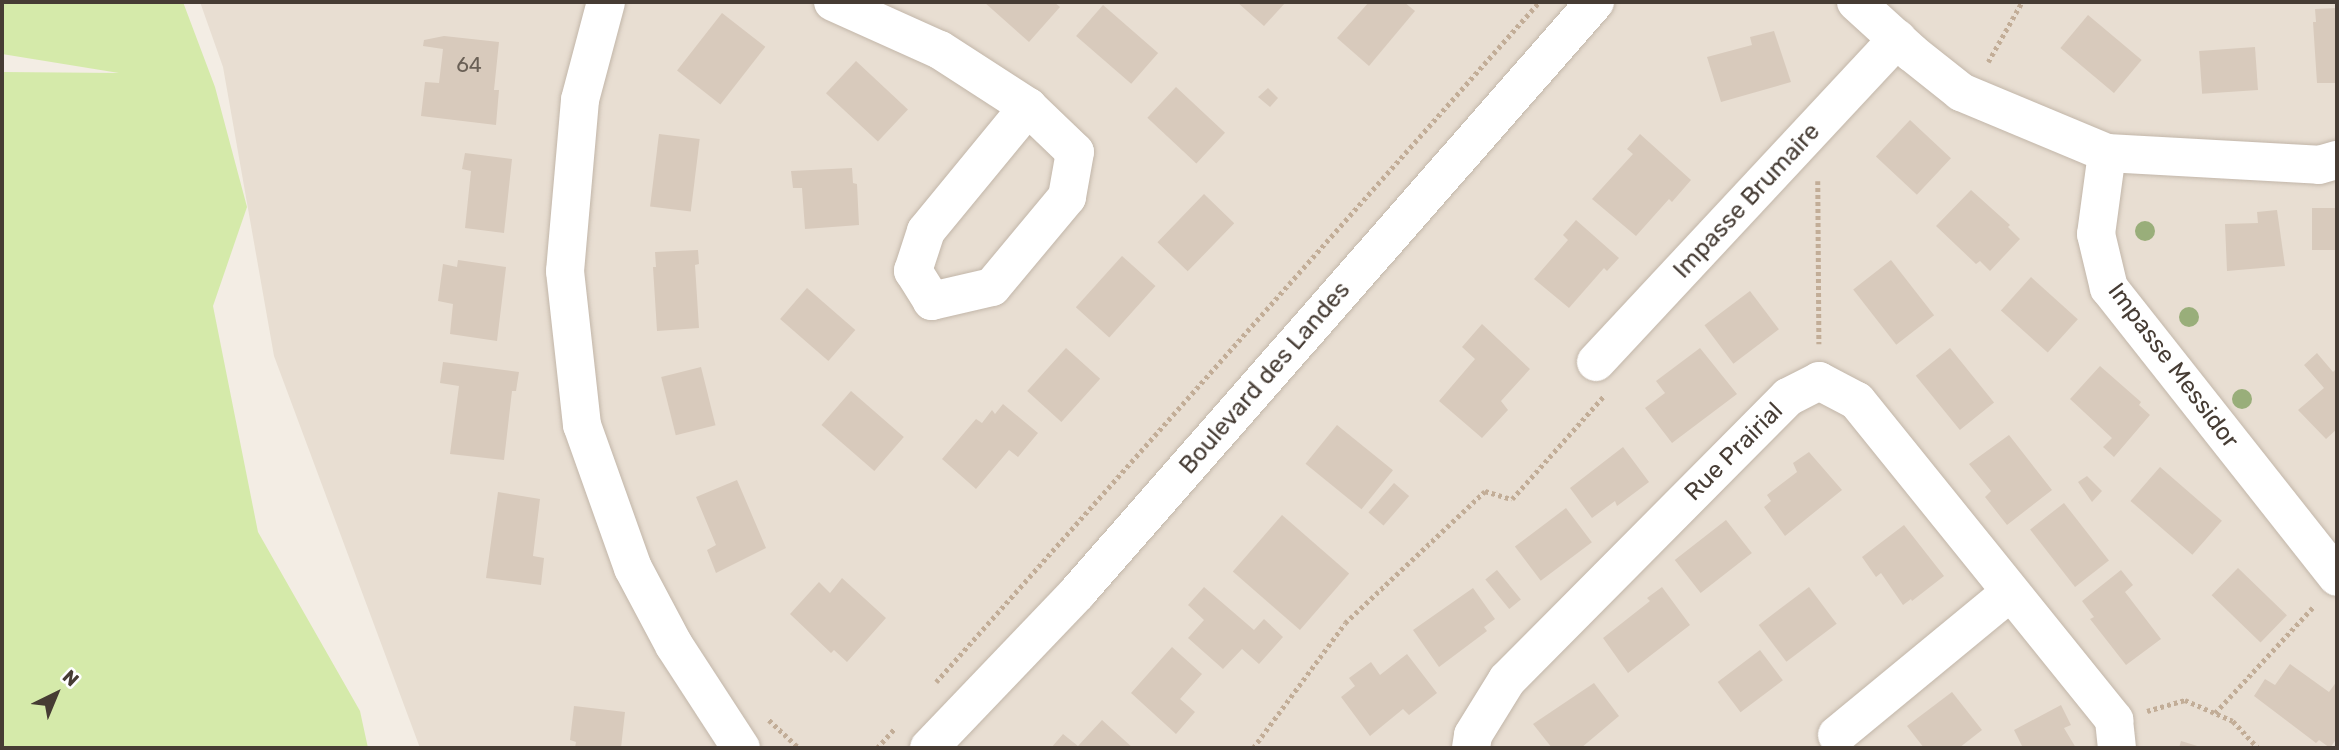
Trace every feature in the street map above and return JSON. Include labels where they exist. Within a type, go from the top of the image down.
[{"type":"street","points":[[606,2],[580,100],[565,271],[582,425],[633,568],[674,645],[741,748]]},
{"type":"street","points":[[833,2],[940,50],[1028,107],[1075,152],[1067,197],[992,287],[932,301],[913,271],[926,231],[1028,107]]},
{"type":"street","name":"Boulevard des Landes","points":[[929,748],[1077,593],[1595,2]]},
{"type":"street","points":[[1856,2],[1961,92],[2107,153],[2319,165],[2337,160]]},
{"type":"street","name":"Impasse Brumaire","points":[[1600,379],[1897,39]]},
{"type":"street","name":"Impasse Messidor","points":[[2107,153],[2096,233],[2109,288],[2328,567]]},
{"type":"street","points":[[1819,381],[1857,401],[2115,734]]},
{"type":"street","name":"Rue Prairial","points":[[1471,748],[1473,734],[1507,680],[1788,397],[1819,381]]},
{"type":"street","points":[[1837,735],[2008,593]]},
{"type":"path","points":[[933,686],[1539,2]]},
{"type":"path","points":[[1961,92],[1992,58],[2022,2]]},
{"type":"path","points":[[1818,173],[1819,381]]},
{"type":"path","points":[[1254,748],[1345,623],[1485,491],[1512,499],[1600,379]]},
{"type":"path","points":[[2215,713],[2328,567]]},
{"type":"path","points":[[2115,734],[2185,700],[2233,721],[2258,748]]},
{"type":"path","points":[[877,748],[896,727]]},
{"type":"shaded area","points":[[200,2],[2337,2],[2337,748],[420,748],[274,356],[223,67]]},
{"type":"green space","points":[[2,2],[183,2],[215,87],[247,207],[213,306],[258,532],[360,711],[368,748],[2,748],[2,72],[119,73],[2,54]]},
{"type":"building","points":[[984,2],[1054,2],[1060,7],[1029,42]]},
{"type":"building","points":[[1237,2],[1286,2],[1264,26]]},
{"type":"building","points":[[1369,2],[1404,2],[1415,11],[1369,66],[1337,38]]},
{"type":"building","points":[[1103,5],[1158,53],[1131,84],[1076,36]]},
{"type":"building","points":[[2337,8],[2337,83],[2317,83],[2313,22],[2316,22],[2315,9]]},
{"type":"building","points":[[722,13],[765,47],[720,104],[677,71]]},
{"type":"building","points":[[2088,15],[2142,60],[2114,93],[2060,48]]},
{"type":"building","points":[[1774,31],[1791,82],[1721,102],[1707,57],[1752,45],[1750,37]]},
{"type":"building","points":[[444,36],[499,42],[494,90],[499,90],[496,125],[421,116],[425,82],[439,83],[443,49],[423,46],[424,40]]},
{"type":"building","points":[[2255,47],[2258,90],[2202,94],[2199,51]]},
{"type":"building","points":[[856,61],[908,109],[878,142],[826,93]]},
{"type":"building","points":[[1176,87],[1225,133],[1196,163],[1147,118]]},
{"type":"building","points":[[1268,88],[1278,98],[1270,107],[1258,97]]},
{"type":"building","points":[[1910,120],[1951,158],[1917,195],[1876,157]]},
{"type":"building","points":[[659,134],[700,139],[691,211],[650,206]]},
{"type":"building","points":[[1640,134],[1691,180],[1672,202],[1669,199],[1636,236],[1592,199],[1633,154],[1627,149]]},
{"type":"building","points":[[465,153],[512,159],[504,233],[465,228],[471,171],[462,169]]},
{"type":"building","points":[[852,168],[853,183],[857,184],[859,225],[805,229],[802,188],[793,188],[791,171]]},
{"type":"building","points":[[1971,190],[2010,225],[2008,227],[2020,239],[1990,271],[1980,261],[1976,264],[1936,226]]},
{"type":"building","points":[[1204,194],[1234,223],[1188,271],[1157,242]]},
{"type":"building","points":[[2312,208],[2337,208],[2337,250],[2312,250]]},
{"type":"building","points":[[2277,210],[2285,266],[2227,271],[2225,224],[2258,223],[2257,212]]},
{"type":"building","points":[[1576,220],[1619,258],[1607,271],[1604,268],[1569,308],[1534,279],[1568,240],[1563,235]]},
{"type":"building","points":[[698,250],[699,264],[695,265],[699,328],[657,331],[653,267],[656,267],[655,252]]},
{"type":"building","points":[[1122,256],[1155,286],[1109,337],[1076,307]]},
{"type":"building","points":[[458,260],[506,267],[497,341],[450,334],[453,304],[438,301],[443,264],[457,267]]},
{"type":"building","points":[[1891,260],[1934,315],[1896,345],[1853,290]]},
{"type":"building","points":[[2031,277],[2078,319],[2048,353],[2001,310]]},
{"type":"building","points":[[807,288],[855,330],[828,361],[780,319]]},
{"type":"building","points":[[1750,291],[1779,329],[1733,364],[1704,325]]},
{"type":"building","points":[[1482,324],[1530,369],[1501,401],[1508,410],[1482,438],[1439,401],[1475,359],[1462,347]]},
{"type":"building","points":[[1066,348],[1100,379],[1061,422],[1027,391]]},
{"type":"building","points":[[1700,348],[1737,394],[1672,443],[1645,408],[1665,393],[1656,381]]},
{"type":"building","points":[[1950,348],[1994,402],[1960,430],[1916,376]]},
{"type":"building","points":[[2317,353],[2333,372],[2337,368],[2337,429],[2326,439],[2298,410],[2324,388],[2304,365]]},
{"type":"building","points":[[443,362],[519,372],[516,391],[512,391],[504,460],[450,454],[459,386],[440,383]]},
{"type":"building","points":[[2100,366],[2141,402],[2139,405],[2150,415],[2114,457],[2103,447],[2112,438],[2070,399]]},
{"type":"building","points":[[701,367],[716,425],[676,435],[661,377]]},
{"type":"building","points":[[851,391],[904,437],[874,471],[821,425]]},
{"type":"building","points":[[1003,404],[1038,433],[1018,457],[1009,450],[976,489],[942,459],[976,419],[982,423],[992,410],[995,414]]},
{"type":"building","points":[[1337,425],[1393,470],[1361,509],[1306,464]]},
{"type":"building","points":[[2009,435],[2052,490],[2007,525],[1985,497],[1991,491],[1969,464]]},
{"type":"building","points":[[1623,447],[1649,482],[1617,506],[1615,501],[1592,518],[1570,488]]},
{"type":"building","points":[[1809,452],[1842,490],[1785,536],[1764,507],[1771,501],[1767,495],[1797,472],[1793,463]]},
{"type":"building","points":[[2160,467],[2222,521],[2192,555],[2130,501]]},
{"type":"building","points":[[2087,476],[2102,491],[2092,502],[2078,482]]},
{"type":"building","points":[[737,480],[766,548],[716,573],[707,550],[716,545],[696,497]]},
{"type":"building","points":[[1394,483],[1409,496],[1384,526],[1368,512]]},
{"type":"building","points":[[498,492],[540,499],[533,556],[544,558],[541,585],[486,578]]},
{"type":"building","points":[[2064,503],[2109,561],[2075,587],[2030,529]]},
{"type":"building","points":[[1566,508],[1592,542],[1541,581],[1515,547]]},
{"type":"building","points":[[1282,515],[1349,573],[1300,630],[1233,572]]},
{"type":"building","points":[[1726,520],[1752,553],[1701,593],[1675,560]]},
{"type":"building","points":[[1904,525],[1944,576],[1903,605],[1881,573],[1876,577],[1862,557]]},
{"type":"building","points":[[2238,568],[2287,615],[2261,643],[2212,595]]},
{"type":"building","points":[[1497,570],[1521,600],[1509,609],[1485,579]]},
{"type":"building","points":[[2121,570],[2133,585],[2125,592],[2161,639],[2126,665],[2090,619],[2094,617],[2082,601]]},
{"type":"building","points":[[842,578],[886,618],[847,662],[834,650],[831,653],[790,614],[819,582],[830,593]]},
{"type":"building","points":[[1204,587],[1254,630],[1264,619],[1283,637],[1259,664],[1242,649],[1223,669],[1188,638],[1204,620],[1188,605]]},
{"type":"building","points":[[1662,587],[1690,625],[1628,673],[1603,638],[1650,601],[1647,598]]},
{"type":"building","points":[[1809,587],[1837,624],[1786,662],[1759,625]]},
{"type":"building","points":[[1473,588],[1495,619],[1484,627],[1487,631],[1439,667],[1413,630]]},
{"type":"building","points":[[1172,647],[1202,674],[1180,699],[1195,712],[1176,734],[1131,693]]},
{"type":"building","points":[[1760,650],[1783,680],[1741,712],[1718,682]]},
{"type":"building","points":[[1407,654],[1437,693],[1409,715],[1403,709],[1370,736],[1341,697],[1355,686],[1349,678],[1371,662],[1380,675]]},
{"type":"building","points":[[2290,664],[2329,692],[2337,681],[2337,738],[2330,748],[2319,740],[2316,743],[2254,696],[2265,679],[2275,685]]},
{"type":"building","points":[[1594,683],[1619,716],[1581,748],[1552,748],[1533,724]]},
{"type":"building","points":[[1952,692],[1982,730],[1959,748],[1924,748],[1907,726]]},
{"type":"building","points":[[2061,705],[2071,725],[2064,728],[2076,748],[2023,748],[2014,730]]},
{"type":"building","points":[[574,706],[625,712],[621,748],[575,748],[576,742],[570,740]]},
{"type":"building","points":[[1102,720],[1133,748],[1051,748],[1063,734],[1078,746]]},
{"type":"building","points":[[2181,741],[2204,748],[2179,748]]}]
